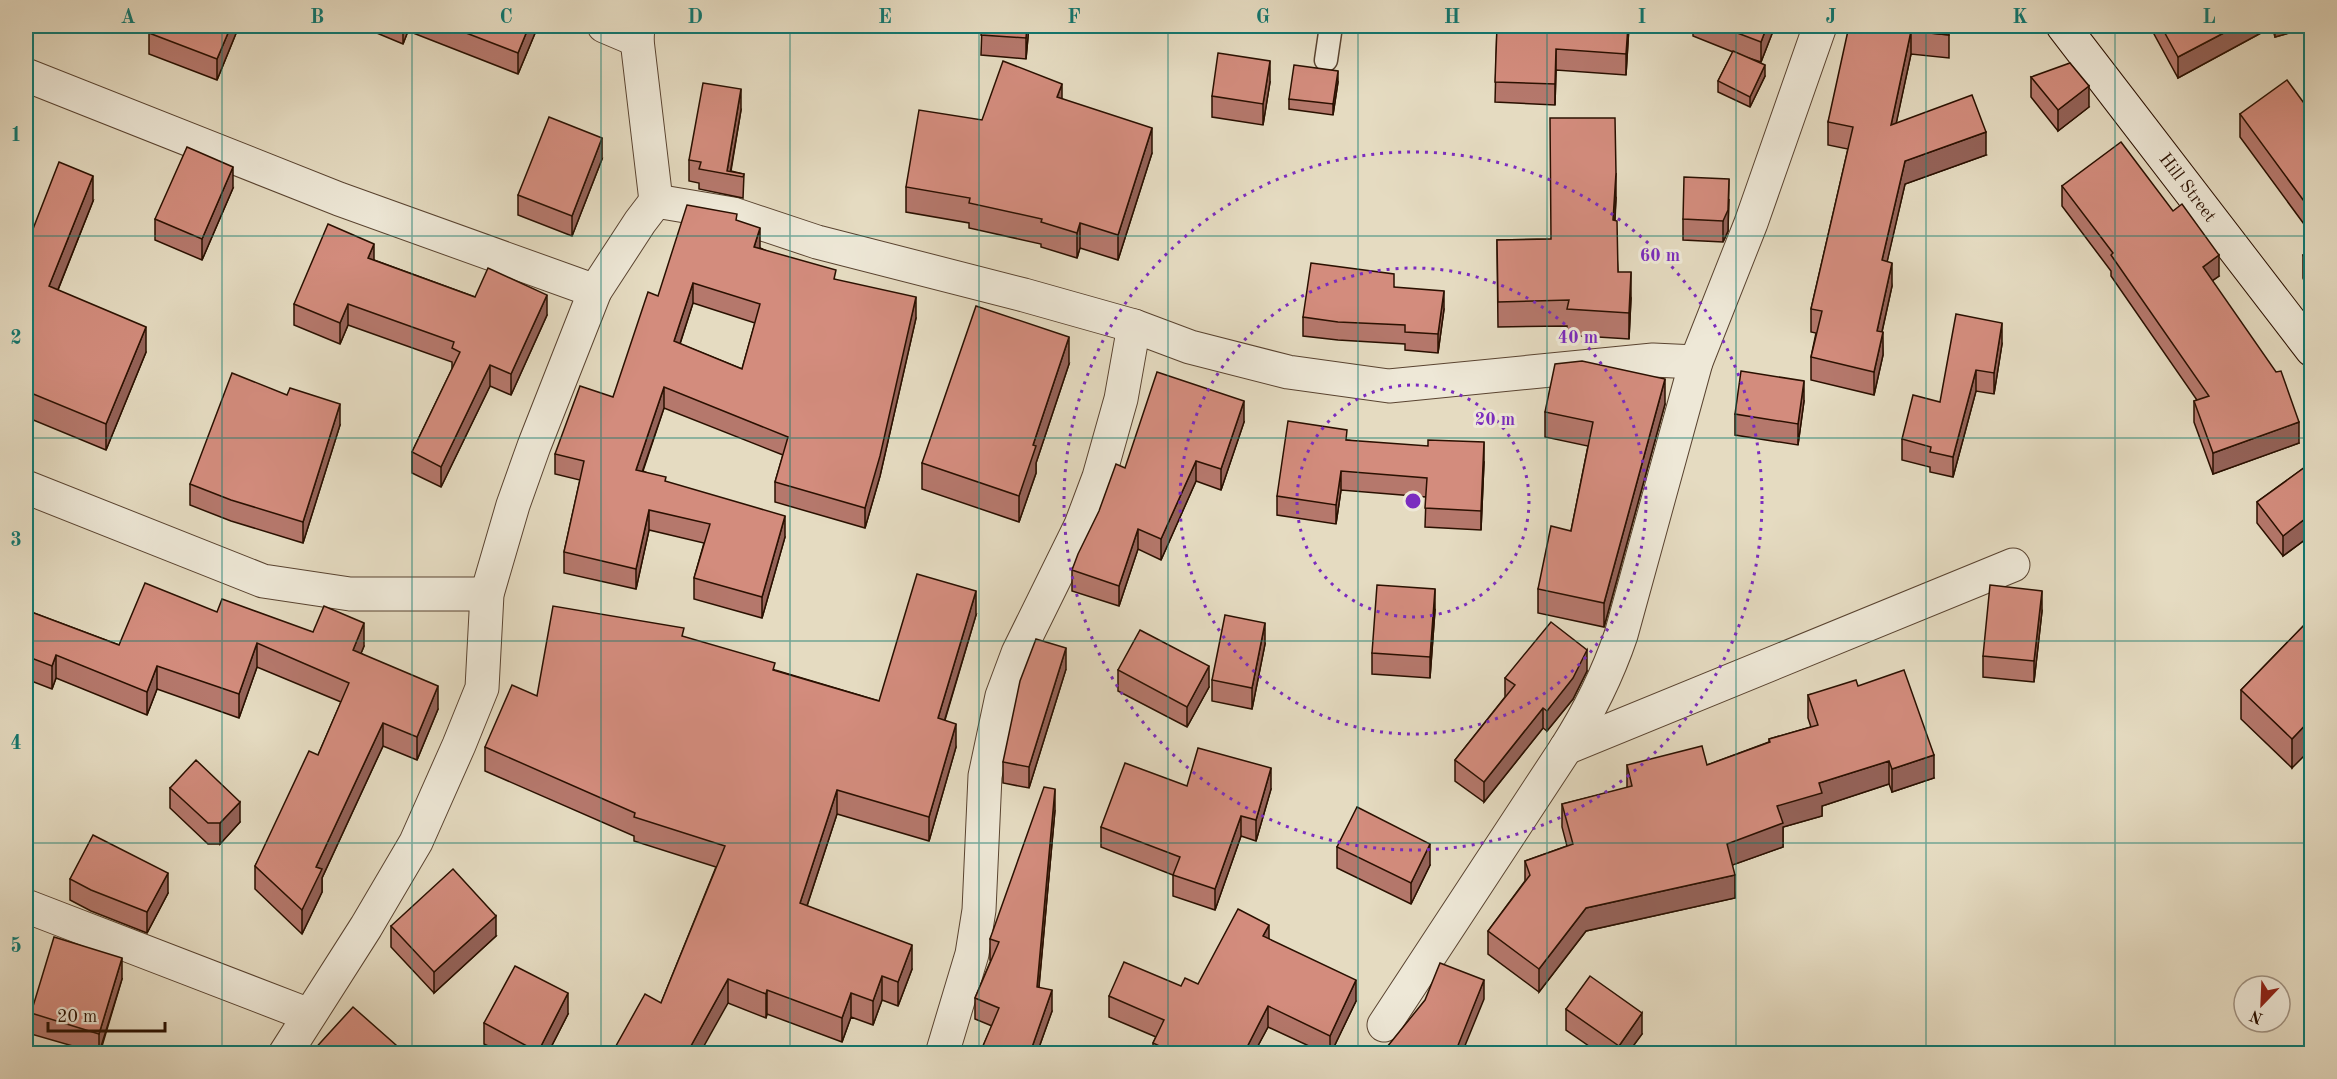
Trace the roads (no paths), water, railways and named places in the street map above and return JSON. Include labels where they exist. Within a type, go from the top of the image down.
[{"type":"street","points":[[285,1053],[366,927],[416,842],[459,745],[482,688],[487,594],[513,505],[595,291],[656,201],[638,33],[604,26]]},
{"type":"street","points":[[1384,1025],[1588,714],[1607,675],[1621,635],[1696,362],[1751,223],[1820,26]]},
{"type":"street","name":"Hill Street","points":[[2063,26],[2312,350]]},
{"type":"street","points":[[26,75],[339,199],[595,291]]},
{"type":"street","points":[[656,201],[734,214],[817,242],[1024,295],[1134,326],[1190,347],[1288,372],[1389,386],[1653,360],[1696,362]]},
{"type":"street","points":[[942,1053],[972,954],[979,910],[985,776],[1002,696],[1018,653],[1081,525],[1099,477],[1121,399],[1134,326]]},
{"type":"street","points":[[26,487],[262,581],[350,594],[487,594]]},
{"type":"street","points":[[1566,748],[2013,565]]},
{"type":"street","points":[[26,906],[309,1015]]},
{"type":"lane","points":[[1326,60],[1331,26]]}]
